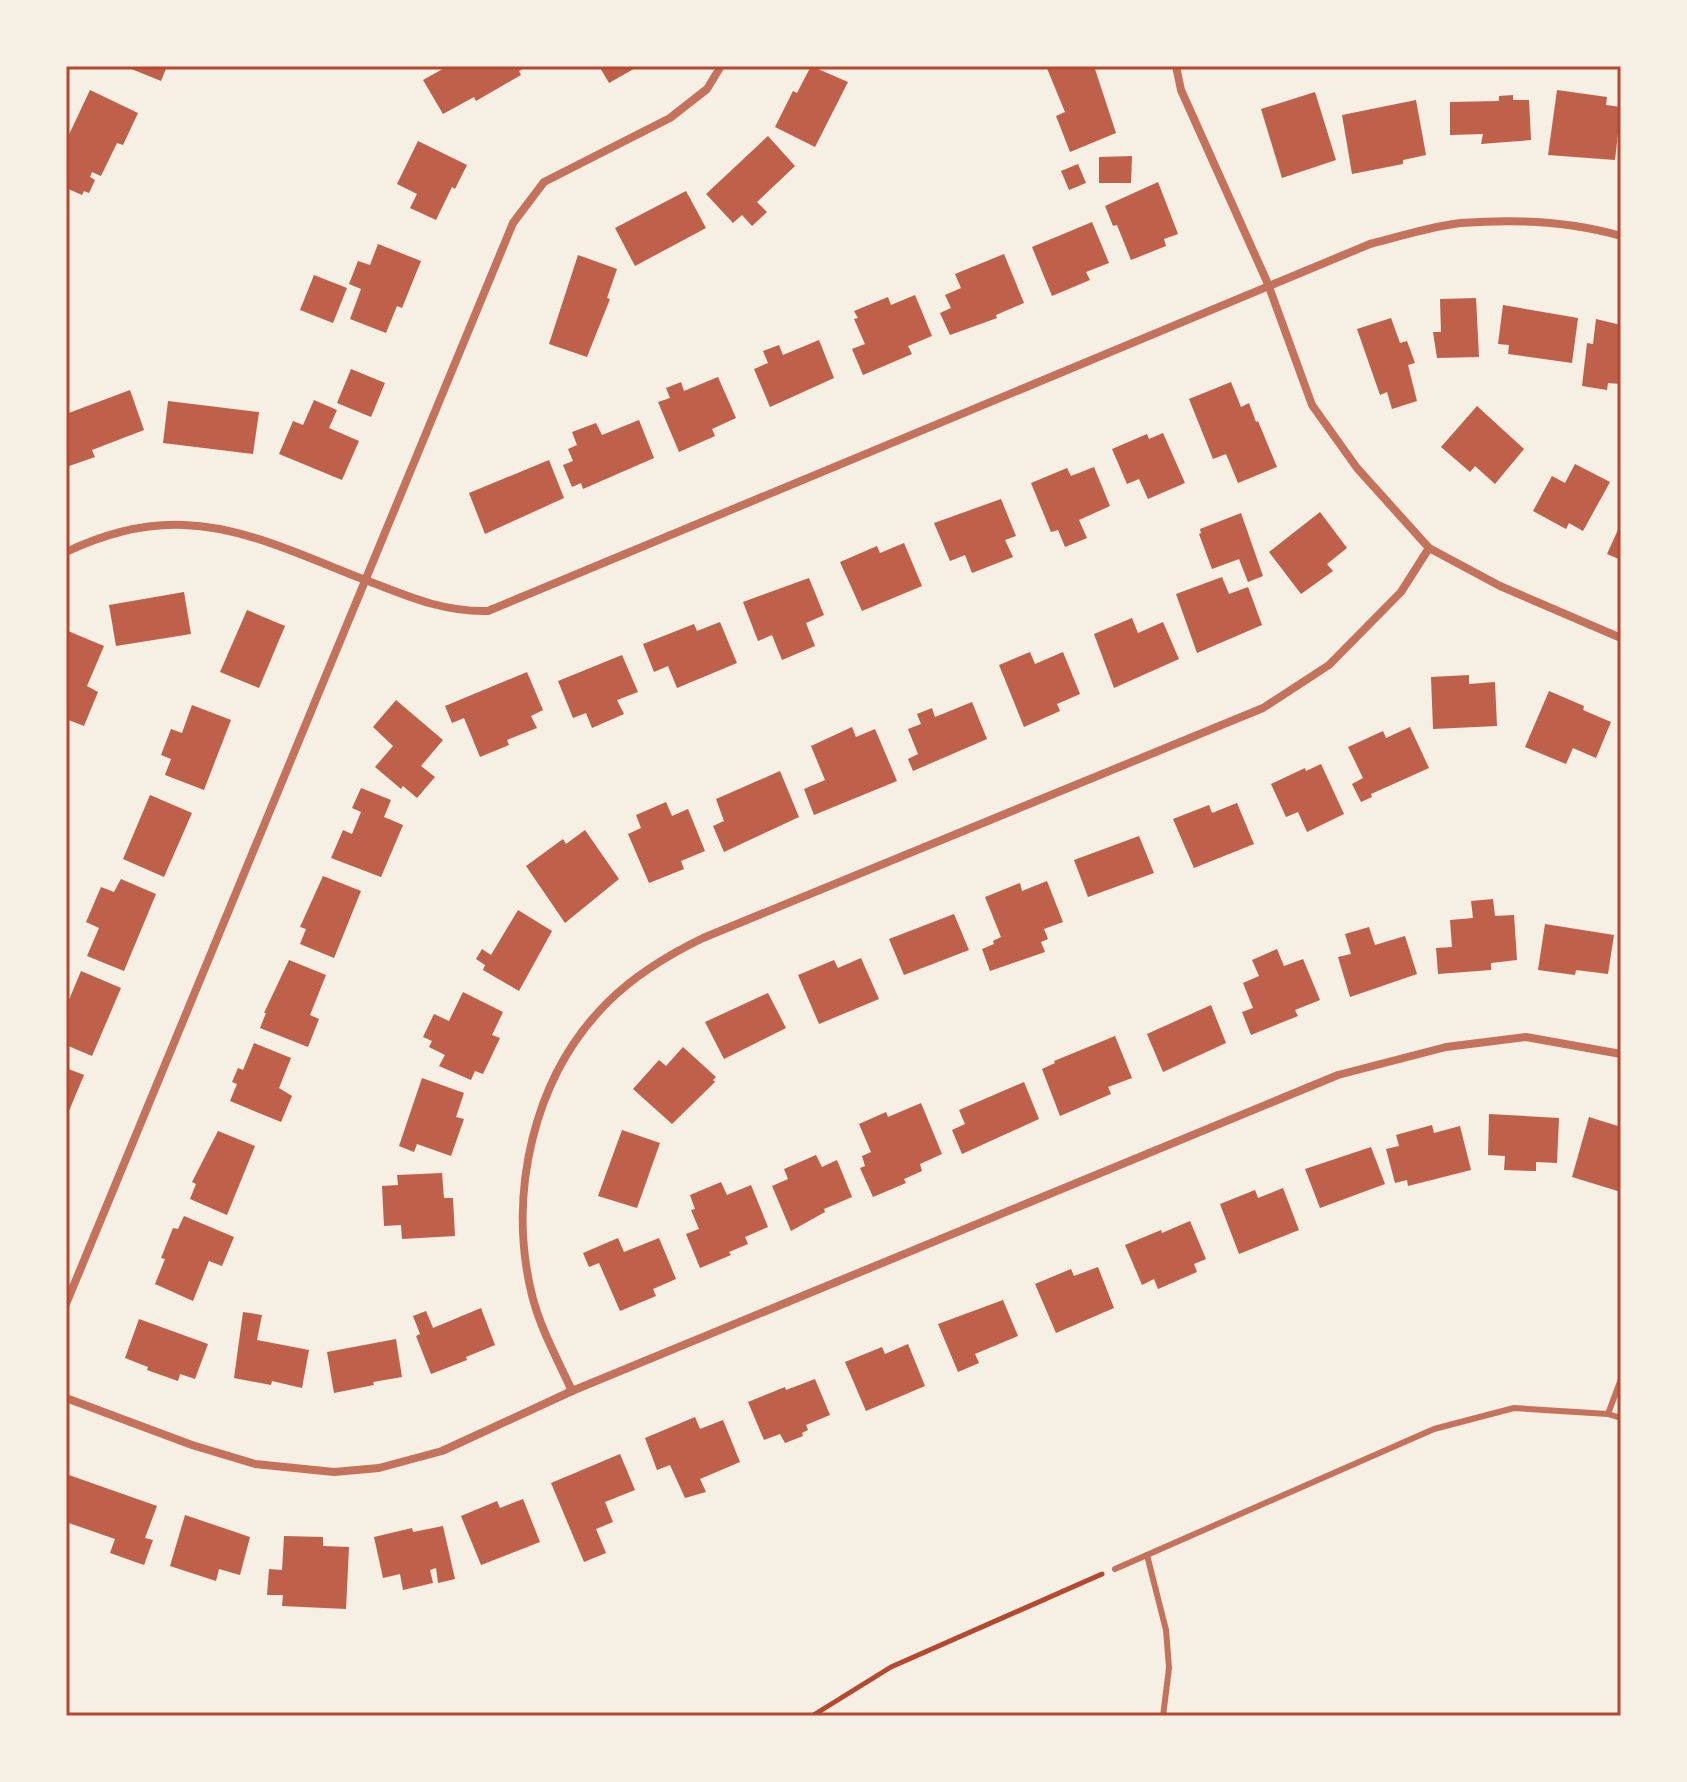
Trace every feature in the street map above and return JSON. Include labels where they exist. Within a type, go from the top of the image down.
[{"type":"street","points":[[66,1304],[513,223],[544,182],[670,118],[707,89],[721,66]]},
{"type":"street","points":[[1176,66],[1181,90],[1268,284],[1312,405],[1357,468],[1429,548],[1500,586],[1621,638]]},
{"type":"street","points":[[66,552],[112,534],[183,525],[254,538],[429,604],[462,612],[488,611],[1370,244],[1458,223],[1539,221],[1621,236]]},
{"type":"street","points":[[572,1391],[533,1300],[525,1265],[523,1198],[534,1131],[543,1105],[561,1065],[606,1004],[662,959],[703,938],[1263,708],[1329,665],[1401,592],[1429,548]]},
{"type":"street","points":[[66,1398],[192,1445],[255,1464],[334,1472],[379,1468],[442,1451],[572,1391],[1338,1075],[1446,1047],[1526,1037],[1621,1054]]},
{"type":"lane","points":[[1608,1414],[1621,1379]]},
{"type":"lane","points":[[1115,1569],[1434,1429],[1514,1408],[1608,1414],[1621,1418]]},
{"type":"lane","points":[[1147,1555],[1166,1630],[1169,1668],[1163,1716]]},
{"type":"path","points":[[812,1716],[891,1667],[1115,1569]]},
{"type":"building","points":[[124,66],[167,66],[161,81]]},
{"type":"building","points":[[448,66],[528,66],[519,71],[521,75],[476,101],[474,97],[443,114],[423,80]]},
{"type":"building","points":[[599,66],[639,66],[609,83]]},
{"type":"building","points":[[811,66],[848,82],[815,147],[775,127],[793,91],[797,93]]},
{"type":"building","points":[[1046,66],[1094,66],[1116,133],[1070,152],[1056,116],[1065,112]]},
{"type":"building","points":[[90,90],[138,113],[123,145],[117,143],[101,176],[92,172],[90,177],[95,180],[89,193],[84,191],[82,195],[66,188],[66,141]]},
{"type":"building","points":[[1557,90],[1607,97],[1606,105],[1621,107],[1615,160],[1548,155]]},
{"type":"building","points":[[1315,92],[1336,160],[1282,178],[1261,109]]},
{"type":"building","points":[[1513,95],[1513,100],[1529,100],[1531,140],[1481,144],[1483,134],[1450,135],[1450,102],[1499,101],[1499,96]]},
{"type":"building","points":[[1416,100],[1426,155],[1403,160],[1403,164],[1352,174],[1342,115]]},
{"type":"building","points":[[768,136],[795,166],[757,202],[767,212],[752,226],[742,215],[733,223],[706,194]]},
{"type":"building","points":[[418,141],[467,165],[436,220],[410,208],[417,194],[397,184]]},
{"type":"building","points":[[1132,156],[1131,183],[1099,183],[1099,157]]},
{"type":"building","points":[[1078,164],[1086,183],[1069,190],[1061,171]]},
{"type":"building","points":[[1158,182],[1178,234],[1164,239],[1166,246],[1131,260],[1117,225],[1113,226],[1105,206]]},
{"type":"building","points":[[686,191],[706,228],[635,266],[615,228]]},
{"type":"building","points":[[1092,222],[1109,263],[1086,272],[1090,280],[1052,296],[1032,247]]},
{"type":"building","points":[[378,244],[421,261],[402,308],[397,306],[386,333],[350,319],[361,289],[349,284],[358,261],[370,265]]},
{"type":"building","points":[[1004,254],[1024,303],[996,315],[997,318],[950,335],[940,313],[951,308],[945,295],[961,288],[955,274]]},
{"type":"building","points":[[578,255],[617,269],[607,298],[610,299],[587,357],[549,344]]},
{"type":"building","points":[[314,275],[347,288],[333,323],[300,310]]},
{"type":"building","points":[[915,295],[932,336],[908,346],[912,354],[863,375],[852,349],[865,344],[854,319],[858,318],[854,311],[888,297],[891,305]]},
{"type":"building","points":[[1476,298],[1479,357],[1437,358],[1433,332],[1441,332],[1440,299]]},
{"type":"building","points":[[1503,305],[1578,318],[1572,363],[1508,354],[1509,345],[1498,344]]},
{"type":"building","points":[[1391,318],[1400,343],[1407,341],[1415,363],[1408,365],[1417,401],[1392,409],[1387,392],[1380,395],[1357,329]]},
{"type":"building","points":[[1596,319],[1621,325],[1621,384],[1608,383],[1607,390],[1582,386],[1587,343],[1593,344]]},
{"type":"building","points":[[819,340],[834,378],[770,407],[754,369],[768,363],[763,351],[779,345],[783,355]]},
{"type":"building","points":[[351,369],[385,383],[371,417],[337,403]]},
{"type":"building","points":[[718,377],[736,418],[712,429],[715,436],[679,452],[658,402],[670,398],[666,388],[681,382],[684,391]]},
{"type":"building","points":[[1231,382],[1241,407],[1249,403],[1277,467],[1238,483],[1226,454],[1213,459],[1189,399]]},
{"type":"building","points":[[130,390],[144,430],[92,450],[95,457],[69,466],[66,457],[66,414]]},
{"type":"building","points":[[314,400],[337,410],[329,428],[359,441],[342,480],[279,454],[293,421],[303,425]]},
{"type":"building","points":[[168,401],[259,412],[253,454],[163,443]]},
{"type":"building","points":[[1477,406],[1524,449],[1495,484],[1475,466],[1470,472],[1441,447]]},
{"type":"building","points":[[639,420],[654,458],[583,489],[581,483],[572,487],[563,465],[573,461],[568,449],[577,445],[572,432],[596,423],[602,435]]},
{"type":"building","points":[[1163,433],[1185,483],[1148,499],[1139,479],[1127,484],[1112,449],[1147,434],[1149,439]]},
{"type":"building","points":[[549,460],[564,498],[485,534],[469,493]]},
{"type":"building","points":[[1575,464],[1610,482],[1583,531],[1569,523],[1566,529],[1533,511],[1552,476],[1565,483]]},
{"type":"building","points":[[1094,467],[1110,506],[1079,520],[1087,538],[1065,547],[1058,530],[1051,532],[1031,483],[1067,468],[1071,476]]},
{"type":"building","points":[[1001,499],[1016,536],[1005,540],[1013,557],[972,573],[965,555],[950,561],[934,523]]},
{"type":"building","points":[[1320,512],[1347,548],[1327,564],[1333,571],[1301,594],[1269,552]]},
{"type":"building","points":[[1241,513],[1263,576],[1248,582],[1239,559],[1212,569],[1199,534],[1200,529]]},
{"type":"building","points":[[1621,523],[1621,560],[1607,554]]},
{"type":"building","points":[[904,543],[922,586],[862,611],[840,562],[877,546],[880,553]]},
{"type":"building","points":[[1222,577],[1229,594],[1248,587],[1262,625],[1197,653],[1176,594]]},
{"type":"building","points":[[809,578],[824,615],[806,623],[815,646],[782,660],[772,635],[758,641],[743,602]]},
{"type":"building","points":[[184,592],[191,634],[116,646],[109,605]]},
{"type":"building","points":[[247,610],[285,626],[259,688],[220,672]]},
{"type":"building","points":[[1132,618],[1138,633],[1163,622],[1179,659],[1114,688],[1094,634]]},
{"type":"building","points":[[720,622],[737,663],[677,688],[668,666],[654,672],[643,644],[694,624],[697,631]]},
{"type":"building","points":[[68,631],[104,646],[87,686],[98,692],[84,726],[66,719]]},
{"type":"building","points":[[1030,652],[1035,664],[1063,652],[1080,694],[1057,704],[1060,711],[1024,727],[999,665]]},
{"type":"building","points":[[622,655],[638,692],[617,700],[624,714],[592,728],[586,713],[573,718],[558,681]]},
{"type":"building","points":[[527,672],[543,710],[531,716],[537,728],[507,740],[509,745],[480,757],[464,718],[452,723],[445,706]]},
{"type":"building","points":[[1469,675],[1469,684],[1495,682],[1497,726],[1433,729],[1431,677]]},
{"type":"building","points":[[1549,691],[1611,722],[1596,758],[1573,748],[1566,764],[1525,747]]},
{"type":"building","points":[[396,700],[443,740],[421,766],[435,777],[417,798],[375,767],[393,746],[373,727]]},
{"type":"building","points":[[972,702],[987,739],[913,771],[908,759],[918,754],[908,729],[921,724],[917,714],[932,708],[935,717]]},
{"type":"building","points":[[192,705],[231,720],[204,790],[165,775],[171,759],[161,755],[171,729],[182,733]]},
{"type":"building","points":[[852,727],[856,737],[875,729],[897,781],[814,815],[804,789],[825,780],[811,746]]},
{"type":"building","points":[[1410,727],[1429,768],[1371,794],[1372,797],[1361,802],[1352,784],[1363,778],[1348,747],[1383,731],[1386,738]]},
{"type":"building","points":[[1321,764],[1344,814],[1307,832],[1298,812],[1286,817],[1271,784]]},
{"type":"building","points":[[780,771],[799,817],[724,852],[713,826],[724,821],[716,799]]},
{"type":"building","points":[[361,788],[391,800],[384,817],[403,825],[381,877],[331,858],[343,830],[352,834],[361,812],[352,808]]},
{"type":"building","points":[[150,795],[192,813],[164,877],[123,859]]},
{"type":"building","points":[[666,802],[672,816],[688,809],[705,851],[681,861],[684,869],[649,883],[628,834],[641,828],[636,815]]},
{"type":"building","points":[[1237,803],[1254,844],[1194,868],[1173,819],[1209,805],[1212,813]]},
{"type":"building","points":[[585,830],[619,879],[565,923],[526,866],[563,839],[566,844]]},
{"type":"building","points":[[1139,836],[1154,873],[1088,897],[1074,860]]},
{"type":"building","points":[[323,876],[361,891],[334,958],[300,944],[306,929],[300,927]]},
{"type":"building","points":[[121,879],[156,894],[124,971],[87,956],[99,928],[86,922],[101,887],[114,892]]},
{"type":"building","points":[[1047,881],[1063,922],[1044,929],[1048,939],[1041,942],[1045,952],[990,971],[982,949],[1001,937],[985,897],[1020,883],[1022,891]]},
{"type":"building","points":[[1493,899],[1495,916],[1514,915],[1517,960],[1491,963],[1491,970],[1438,974],[1436,948],[1452,947],[1450,920],[1473,918],[1471,901]]},
{"type":"building","points":[[518,910],[552,931],[519,991],[483,970],[485,965],[476,959],[482,949],[491,955]]},
{"type":"building","points":[[954,914],[969,950],[904,975],[889,939]]},
{"type":"building","points":[[1545,924],[1614,935],[1608,974],[1576,970],[1575,975],[1538,970]]},
{"type":"building","points":[[1369,927],[1375,945],[1405,936],[1417,974],[1350,997],[1338,957],[1351,954],[1345,934]]},
{"type":"building","points":[[1277,949],[1284,966],[1303,959],[1320,1000],[1295,1010],[1298,1016],[1251,1035],[1242,1012],[1253,1008],[1243,983],[1259,976],[1252,960]]},
{"type":"building","points":[[861,958],[879,999],[819,1024],[798,975],[834,960],[838,968]]},
{"type":"building","points":[[289,960],[326,975],[310,1015],[319,1019],[308,1047],[260,1028]]},
{"type":"building","points":[[81,971],[121,988],[92,1056],[66,1045],[66,1007]]},
{"type":"building","points":[[463,992],[503,1012],[492,1035],[500,1038],[483,1074],[475,1071],[471,1080],[439,1066],[445,1055],[429,1047],[432,1041],[423,1037],[434,1014],[449,1021]]},
{"type":"building","points":[[768,993],[786,1028],[724,1059],[705,1022]]},
{"type":"building","points":[[1211,1005],[1226,1043],[1163,1072],[1147,1034]]},
{"type":"building","points":[[1115,1036],[1132,1078],[1108,1087],[1111,1094],[1060,1116],[1042,1069]]},
{"type":"building","points":[[254,1043],[291,1058],[279,1088],[292,1096],[281,1122],[230,1101],[237,1084],[232,1082],[238,1068],[243,1070]]},
{"type":"building","points":[[683,1047],[716,1077],[715,1082],[672,1124],[633,1089],[659,1060],[666,1066]]},
{"type":"building","points":[[66,1068],[84,1075],[66,1118]]},
{"type":"building","points":[[422,1078],[464,1093],[456,1117],[464,1119],[451,1156],[417,1144],[414,1152],[399,1146]]},
{"type":"building","points":[[1024,1082],[1039,1119],[962,1154],[952,1130],[965,1124],[959,1110]]},
{"type":"building","points":[[921,1103],[942,1154],[920,1164],[922,1171],[904,1179],[906,1183],[873,1197],[860,1168],[865,1166],[862,1156],[871,1152],[859,1124],[886,1112],[888,1117]]},
{"type":"building","points":[[1489,1114],[1559,1118],[1557,1163],[1536,1162],[1536,1171],[1504,1170],[1505,1156],[1488,1155]]},
{"type":"building","points":[[1589,1117],[1621,1127],[1621,1192],[1572,1177]]},
{"type":"building","points":[[1432,1125],[1434,1133],[1460,1126],[1471,1170],[1408,1186],[1407,1180],[1395,1183],[1386,1149],[1399,1146],[1396,1135]]},
{"type":"building","points":[[622,1130],[660,1143],[637,1208],[598,1196]]},
{"type":"building","points":[[218,1131],[255,1146],[227,1215],[190,1199],[196,1184],[192,1182]]},
{"type":"building","points":[[1371,1147],[1385,1184],[1320,1208],[1305,1169]]},
{"type":"building","points":[[816,1155],[822,1167],[837,1160],[852,1197],[824,1209],[825,1212],[791,1231],[772,1186],[788,1179],[784,1169]]},
{"type":"building","points":[[442,1173],[444,1198],[453,1198],[455,1236],[402,1239],[401,1225],[384,1226],[382,1186],[398,1185],[397,1175]]},
{"type":"building","points":[[721,1182],[727,1195],[751,1185],[768,1227],[745,1237],[748,1244],[729,1252],[731,1255],[700,1268],[686,1234],[699,1229],[691,1210],[695,1209],[690,1195]]},
{"type":"building","points":[[1283,1188],[1299,1230],[1239,1254],[1220,1204],[1255,1190],[1258,1198]]},
{"type":"building","points":[[184,1216],[234,1237],[222,1266],[209,1261],[193,1301],[155,1284],[173,1228],[178,1229]]},
{"type":"building","points":[[1190,1221],[1206,1259],[1194,1264],[1197,1272],[1158,1289],[1154,1279],[1142,1285],[1125,1245]]},
{"type":"building","points":[[618,1238],[624,1252],[659,1238],[676,1279],[653,1289],[656,1296],[620,1311],[599,1263],[589,1267],[583,1253]]},
{"type":"building","points":[[1098,1267],[1114,1308],[1056,1333],[1035,1284],[1071,1269],[1074,1276]]},
{"type":"building","points":[[1003,1300],[1018,1336],[975,1354],[979,1363],[958,1372],[938,1324]]},
{"type":"building","points":[[481,1308],[495,1345],[431,1374],[416,1336],[420,1334],[413,1316],[426,1311],[433,1328]]},
{"type":"building","points":[[243,1312],[262,1315],[257,1340],[309,1350],[302,1388],[272,1381],[271,1385],[234,1378]]},
{"type":"building","points":[[139,1319],[208,1344],[195,1379],[180,1374],[178,1381],[125,1358]]},
{"type":"building","points":[[396,1339],[402,1377],[334,1393],[327,1352]]},
{"type":"building","points":[[908,1344],[925,1386],[866,1411],[845,1362],[882,1347],[885,1354]]},
{"type":"building","points":[[815,1379],[830,1415],[806,1425],[808,1430],[802,1433],[803,1436],[785,1443],[780,1434],[764,1440],[748,1402]]},
{"type":"building","points":[[695,1417],[700,1429],[723,1420],[740,1462],[700,1479],[706,1492],[685,1498],[670,1465],[657,1470],[645,1438]]},
{"type":"building","points":[[620,1454],[635,1490],[605,1502],[613,1522],[596,1529],[606,1553],[584,1562],[551,1483]]},
{"type":"building","points":[[66,1474],[157,1506],[145,1538],[153,1540],[144,1565],[110,1553],[115,1539],[66,1522]]},
{"type":"building","points":[[523,1499],[540,1542],[481,1565],[461,1516],[497,1501],[500,1508]]},
{"type":"building","points":[[185,1515],[250,1537],[240,1575],[219,1569],[216,1581],[170,1566]]},
{"type":"building","points":[[443,1526],[455,1579],[438,1583],[436,1568],[430,1570],[433,1583],[403,1590],[400,1574],[383,1578],[374,1537],[412,1528],[413,1532]]},
{"type":"building","points":[[284,1536],[323,1537],[323,1546],[349,1547],[346,1609],[282,1606],[283,1595],[267,1595],[269,1569],[282,1570]]}]
